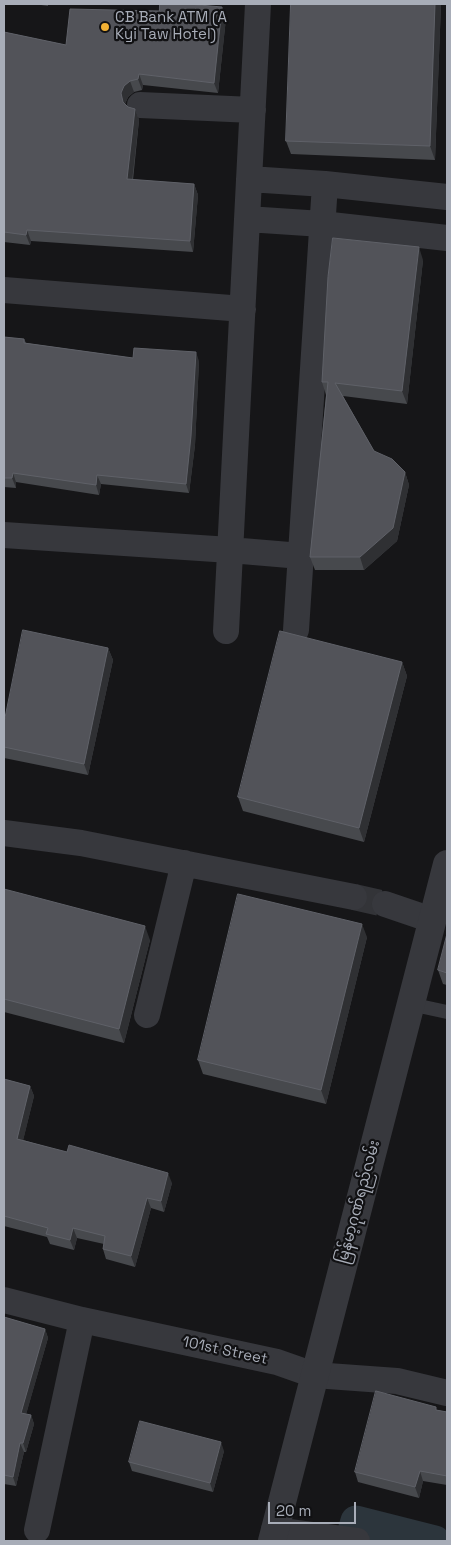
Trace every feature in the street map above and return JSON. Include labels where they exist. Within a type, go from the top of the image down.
[{"type":"street","points":[[226,631],[258,4]]},
{"type":"street","points":[[140,105],[252,110]]},
{"type":"street","points":[[249,179],[325,184],[447,197]]},
{"type":"street","points":[[296,630],[325,184]]},
{"type":"street","points":[[247,218],[447,238]]},
{"type":"street","points":[[4,290],[242,309]]},
{"type":"street","points":[[4,535],[301,556]]},
{"type":"street","points":[[4,833],[81,843],[354,897]]},
{"type":"street","points":[[147,1015],[184,863]]},
{"type":"street","name":"မြန်မာ့ဂုဏ်ရည်လမ်း","points":[[273,1536],[447,864]]},
{"type":"street","points":[[385,904],[432,920]]},
{"type":"street","name":"101st Street","points":[[4,1300],[82,1320],[277,1362],[314,1375],[397,1381],[447,1393]]},
{"type":"street","points":[[37,1530],[82,1320]]},
{"type":"street","points":[[273,1536],[357,1541]]},
{"type":"lane","points":[[410,1004],[447,1012]]},
{"type":"building","points":[[160,4],[222,7],[214,83],[139,74],[138,79],[130,81],[124,86],[121,93],[123,102],[128,107],[135,109],[127,179],[194,184],[190,241],[27,230],[26,235],[4,232],[4,32],[66,45],[70,9],[159,11]]},
{"type":"building","points":[[291,4],[435,4],[430,146],[286,141]]},
{"type":"building","points":[[333,238],[419,247],[402,391],[335,383],[374,451],[392,459],[405,472],[393,528],[360,557],[310,557],[328,382],[322,382],[328,277]]},
{"type":"building","points":[[4,337],[24,339],[24,343],[133,358],[134,348],[196,352],[186,484],[97,475],[96,485],[13,473],[12,478],[4,478]]},
{"type":"building","points":[[23,630],[108,648],[84,764],[4,747],[4,723]]},
{"type":"building","points":[[280,631],[402,662],[359,828],[238,797]]},
{"type":"building","points":[[4,889],[145,926],[119,1029],[4,999]]},
{"type":"building","points":[[238,894],[362,924],[321,1090],[198,1060]]},
{"type":"building","points":[[447,934],[447,973],[438,970]]},
{"type":"building","points":[[4,1079],[30,1086],[17,1139],[67,1152],[69,1145],[168,1173],[161,1201],[147,1198],[131,1256],[103,1249],[105,1236],[73,1228],[70,1240],[46,1234],[48,1228],[4,1216]]},
{"type":"building","points":[[4,1317],[45,1329],[21,1413],[31,1415],[23,1443],[20,1443],[13,1477],[4,1475]]},
{"type":"building","points":[[376,1391],[436,1407],[436,1410],[447,1412],[447,1476],[420,1471],[415,1487],[355,1472]]},
{"type":"building","points":[[140,1421],[221,1442],[210,1483],[129,1462]]},
{"type":"waterway","points":[[350,1541],[356,1521],[435,1541]]},
{"type":"tunnel","points":[[354,897],[385,904]]},
{"type":"place","name":"CB Bank ATM (A Kyi Taw Hotel)","points":[[105,27]]}]
